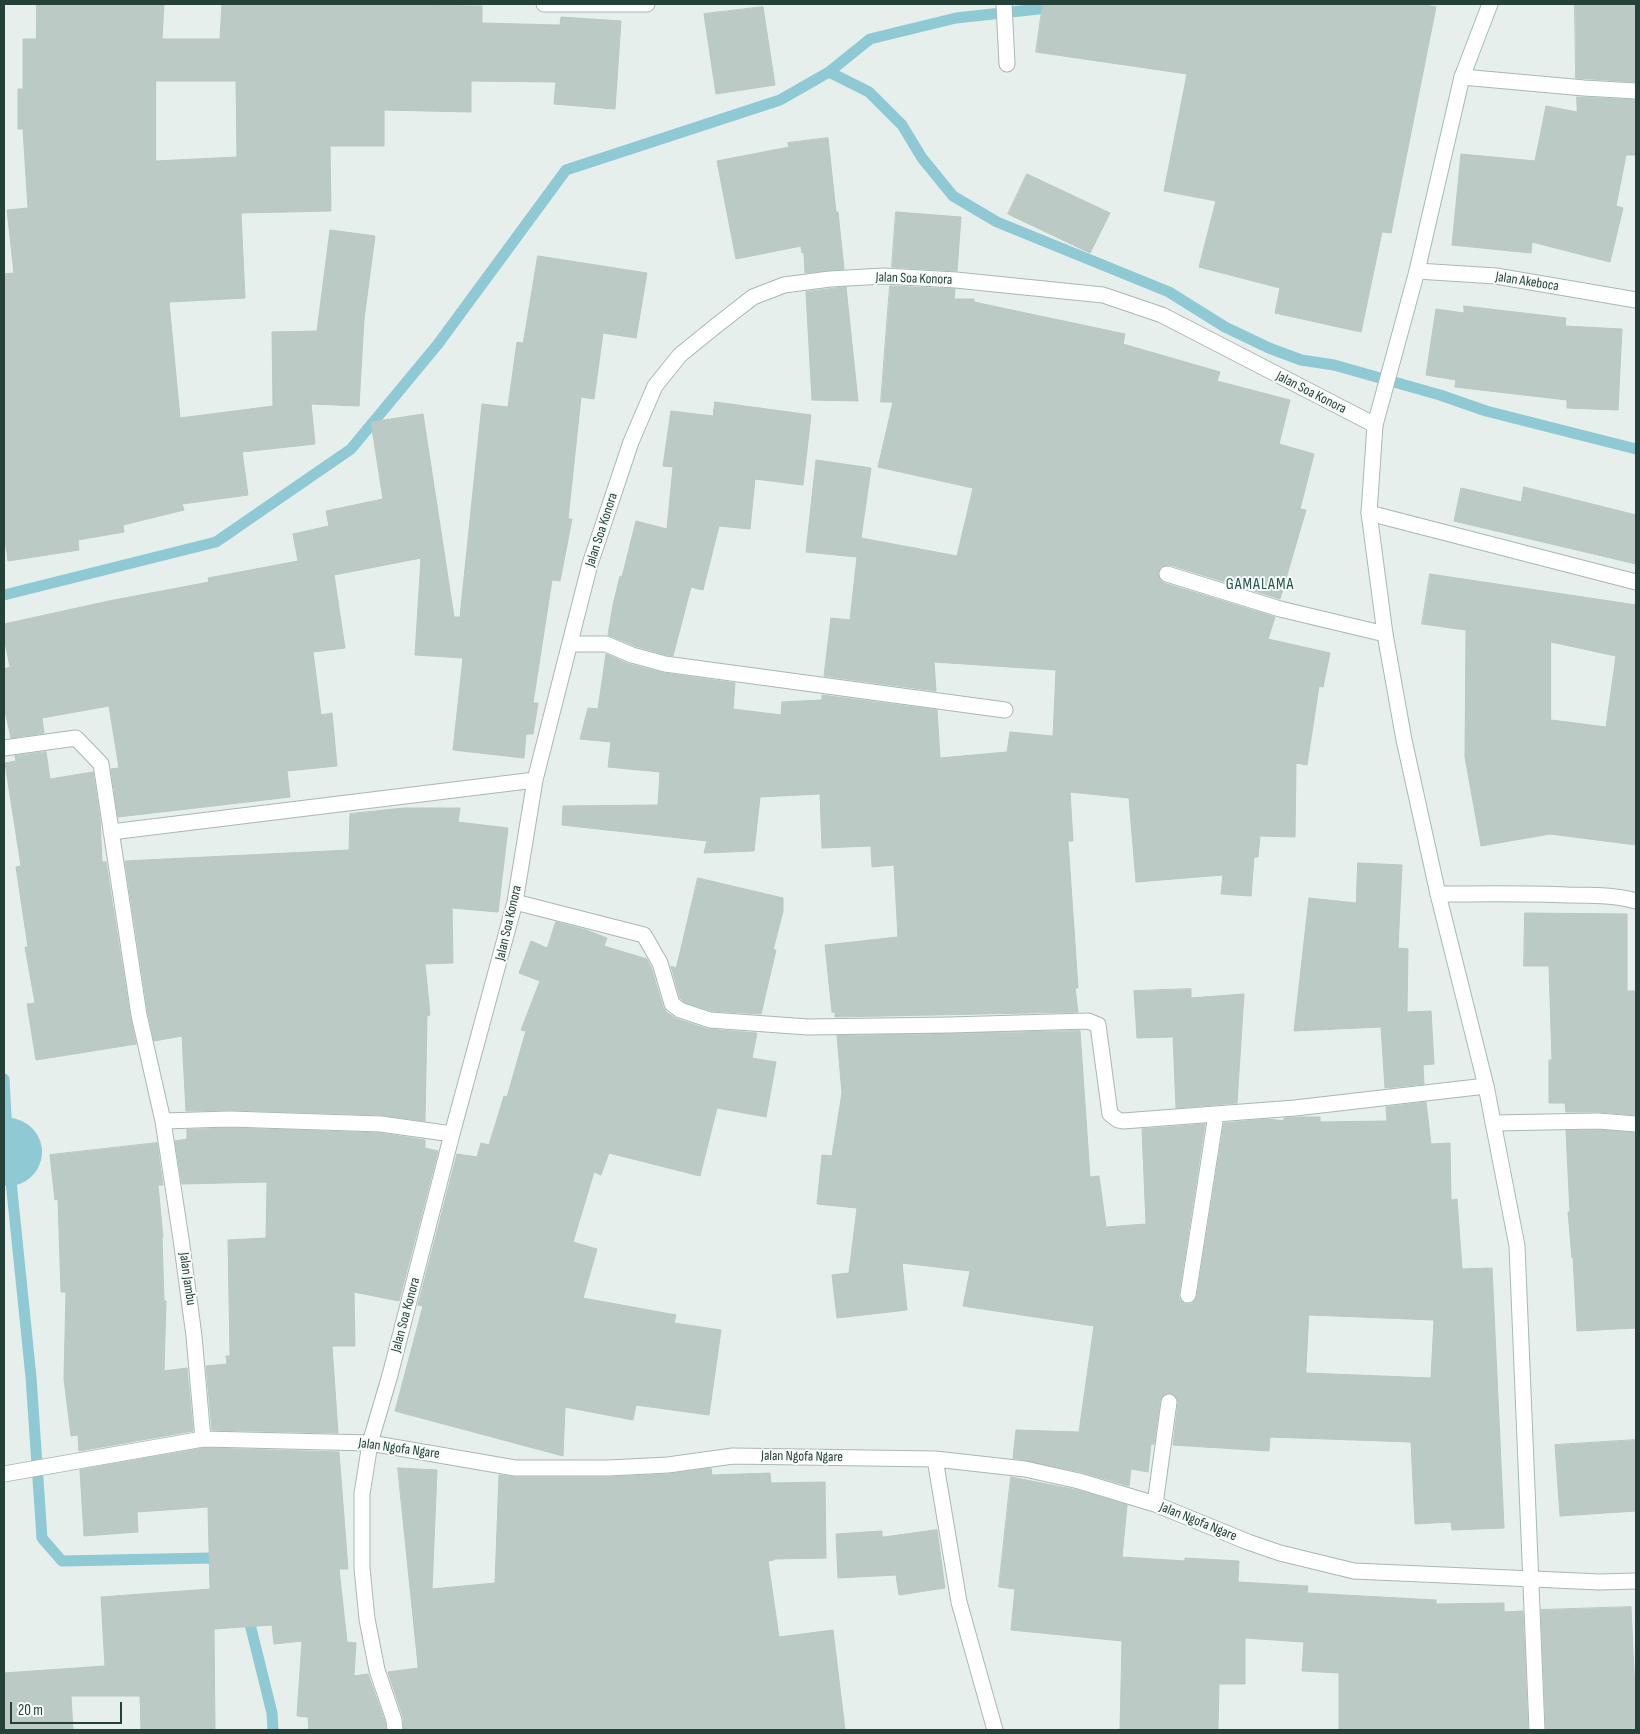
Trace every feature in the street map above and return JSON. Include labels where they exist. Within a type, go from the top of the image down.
[{"type":"street","points":[[544,4],[647,4]]},
{"type":"street","points":[[1004,4],[1007,64]]},
{"type":"street","points":[[1490,4],[1462,76],[1417,272],[1375,425],[1369,513],[1385,634],[1404,740],[1438,894],[1486,1086],[1516,1246],[1537,1730]]},
{"type":"street","points":[[1462,76],[1636,91]]},
{"type":"street","name":"Jalan Akeboca","points":[[1417,272],[1496,276],[1636,300]]},
{"type":"street","name":"Jalan Soa Konora","points":[[395,1730],[394,1720],[377,1670],[366,1619],[362,1568],[362,1494],[370,1443],[390,1375],[452,1134],[516,902],[535,780],[590,564],[631,442],[655,386],[680,354],[753,297],[784,285],[830,279],[884,276],[956,280],[1103,295],[1162,315],[1375,425]]},
{"type":"street","points":[[1369,513],[1636,582]]},
{"type":"street","points":[[1167,574],[1280,609],[1385,634]]},
{"type":"street","points":[[570,644],[606,644],[632,656],[666,664],[1005,710]]},
{"type":"street","name":"Jalan Jambu","points":[[4,748],[76,738],[101,764],[139,1015],[163,1121],[194,1336],[203,1439]]},
{"type":"street","points":[[111,832],[535,780]]},
{"type":"street","points":[[1438,894],[1516,893],[1575,895],[1627,898],[1636,901]]},
{"type":"street","points":[[516,902],[644,935],[660,964],[672,1004],[680,1010],[710,1020],[808,1027],[1088,1021],[1098,1025],[1110,1114],[1123,1121],[1295,1108],[1486,1086]]},
{"type":"street","points":[[1188,1295],[1216,1115]]},
{"type":"street","points":[[163,1121],[230,1119],[381,1124],[452,1134]]},
{"type":"street","points":[[1493,1122],[1598,1121],[1636,1124]]},
{"type":"street","points":[[1155,1504],[1169,1402]]},
{"type":"street","name":"Jalan Ngofa Ngare","points":[[4,1474],[203,1439],[370,1443],[515,1468],[609,1468],[668,1464],[733,1456],[935,1459],[1025,1469],[1079,1481],[1155,1504],[1280,1553],[1354,1571],[1636,1582]]},
{"type":"street","points":[[935,1459],[959,1602],[995,1730]]},
{"type":"building","points":[[37,4],[164,4],[162,39],[220,39],[222,4],[482,6],[482,23],[560,25],[561,17],[621,21],[615,109],[554,104],[556,82],[471,81],[471,112],[384,110],[384,146],[330,146],[331,211],[241,213],[245,298],[169,302],[180,418],[273,406],[272,332],[317,331],[330,230],[375,236],[364,319],[359,406],[311,404],[315,444],[242,452],[248,495],[182,504],[184,510],[123,525],[124,532],[78,540],[79,550],[8,561],[4,531],[4,274],[14,273],[7,210],[28,208],[23,129],[18,129],[18,89],[23,89],[23,39],[36,39]],"holes":[[[156,81],[236,81],[237,157],[156,161]]]},
{"type":"building","points":[[1043,4],[1419,4],[1436,7],[1391,233],[1382,232],[1361,332],[1275,313],[1280,288],[1199,267],[1216,201],[1164,191],[1187,74],[1036,52]]},
{"type":"building","points":[[1575,4],[1636,4],[1636,82],[1576,78]]},
{"type":"building","points":[[763,7],[775,85],[716,94],[704,14]]},
{"type":"building","points":[[1577,97],[1636,100],[1636,155],[1626,155],[1616,206],[1623,208],[1610,262],[1532,242],[1531,253],[1452,245],[1461,154],[1535,161],[1546,106],[1577,112]]},
{"type":"building","points":[[828,138],[844,269],[805,273],[804,253],[802,253],[801,246],[736,259],[717,161],[789,147],[788,143]]},
{"type":"building","points":[[1027,174],[1110,213],[1090,253],[1008,214]]},
{"type":"building","points":[[896,212],[961,217],[957,271],[892,267]]},
{"type":"building","points":[[538,256],[647,273],[636,338],[603,333],[594,399],[581,397],[568,519],[572,519],[560,581],[552,580],[533,703],[538,703],[533,734],[526,734],[524,758],[453,750],[463,658],[415,655],[421,558],[334,575],[345,648],[313,652],[321,715],[332,713],[337,766],[287,771],[290,797],[118,817],[111,769],[119,768],[109,706],[42,718],[44,733],[11,738],[4,706],[4,669],[10,667],[4,637],[4,624],[209,582],[208,578],[298,561],[293,534],[329,526],[326,511],[383,499],[371,422],[423,414],[454,617],[460,617],[482,404],[508,407],[517,342],[523,343]]},
{"type":"building","points":[[890,286],[955,289],[954,299],[974,299],[974,302],[1125,334],[1123,344],[1220,372],[1217,381],[1290,400],[1279,444],[1314,454],[1300,509],[1306,510],[1280,599],[1170,565],[1161,567],[1158,572],[1160,580],[1164,583],[1275,617],[1268,639],[1330,653],[1323,687],[1319,686],[1307,765],[1296,763],[1295,837],[1260,836],[1258,857],[1254,857],[1251,896],[1221,894],[1223,875],[1136,882],[1129,798],[1070,792],[1073,841],[1068,841],[1078,988],[1075,988],[1078,1012],[835,1017],[835,1012],[832,1012],[825,945],[898,937],[894,865],[872,867],[871,846],[822,848],[820,794],[760,797],[754,851],[704,853],[707,841],[562,825],[563,806],[658,805],[660,772],[608,767],[611,742],[580,739],[588,708],[598,709],[606,654],[629,664],[663,673],[735,683],[733,709],[781,715],[782,702],[822,700],[822,695],[937,710],[940,758],[1007,752],[1010,732],[1053,736],[1056,670],[934,662],[936,691],[824,676],[831,618],[850,620],[857,557],[806,552],[816,460],[871,468],[861,538],[957,556],[973,488],[878,467],[893,402],[881,402]]},
{"type":"building","points":[[846,287],[858,401],[812,400],[806,292]]},
{"type":"building","points":[[1464,306],[1566,318],[1565,326],[1622,329],[1618,410],[1567,408],[1567,400],[1455,387],[1456,380],[1426,375],[1436,309],[1464,313]]},
{"type":"building","points":[[715,402],[811,415],[803,485],[755,479],[750,529],[719,526],[703,590],[691,587],[673,656],[667,655],[635,646],[608,635],[613,605],[636,521],[667,529],[673,467],[663,466],[671,411],[713,416]]},
{"type":"building","points":[[1524,487],[1636,515],[1636,564],[1454,521],[1461,488],[1521,502]]},
{"type":"building","points":[[1430,574],[1636,605],[1636,845],[1550,834],[1481,846],[1465,757],[1466,630],[1422,624]],"holes":[[[1551,642],[1616,656],[1606,727],[1551,720]]]},
{"type":"building","points":[[46,752],[50,779],[93,772],[100,819],[102,862],[106,862],[136,1044],[36,1060],[27,1004],[35,1003],[25,947],[28,947],[16,867],[21,866],[5,763],[16,761],[15,756]]},
{"type":"building","points":[[404,808],[460,808],[458,822],[508,828],[498,912],[452,908],[453,963],[425,964],[430,1015],[427,1016],[425,1121],[381,1115],[230,1110],[186,1111],[182,1036],[154,1041],[125,861],[349,850],[350,814]]},
{"type":"building","points":[[1358,863],[1402,865],[1398,948],[1408,949],[1407,1012],[1431,1011],[1434,1064],[1423,1065],[1424,1084],[1385,1088],[1381,1027],[1294,1031],[1309,898],[1356,903]]},
{"type":"building","points":[[698,878],[783,898],[783,911],[773,950],[776,950],[761,1014],[712,1011],[684,1002],[680,998],[671,966],[676,968]]},
{"type":"building","points":[[1525,913],[1627,914],[1627,991],[1636,991],[1636,1115],[1566,1112],[1565,1103],[1549,1103],[1549,1060],[1552,1060],[1549,966],[1524,966]]},
{"type":"building","points":[[556,922],[607,938],[604,946],[647,959],[666,1012],[677,1019],[707,1029],[757,1033],[752,1058],[776,1062],[766,1117],[717,1108],[700,1176],[609,1153],[601,1175],[594,1172],[573,1242],[597,1249],[583,1298],[676,1315],[674,1323],[721,1330],[709,1415],[636,1405],[633,1420],[565,1407],[563,1456],[395,1411],[423,1306],[418,1305],[457,1154],[477,1157],[481,1143],[489,1145],[504,1096],[507,1097],[526,1031],[521,1030],[540,981],[519,973],[531,941],[547,948]]},
{"type":"building","points":[[1191,989],[1191,998],[1244,994],[1237,1103],[1176,1108],[1173,1037],[1137,1038],[1134,991]]},
{"type":"building","points":[[1080,1031],[1090,1177],[1099,1176],[1106,1227],[1146,1224],[1142,1129],[1205,1124],[1179,1294],[1179,1299],[1186,1304],[1192,1304],[1197,1296],[1224,1123],[1268,1119],[1284,1121],[1284,1118],[1300,1117],[1320,1117],[1320,1122],[1387,1121],[1386,1107],[1426,1102],[1431,1144],[1450,1143],[1451,1200],[1457,1199],[1462,1269],[1492,1268],[1504,1528],[1452,1530],[1451,1522],[1415,1524],[1411,1442],[1270,1437],[1269,1451],[1173,1445],[1178,1403],[1177,1398],[1171,1393],[1165,1394],[1160,1400],[1154,1444],[1151,1444],[1148,1472],[1131,1469],[1129,1486],[1081,1472],[1013,1458],[1016,1430],[1079,1432],[1094,1326],[963,1306],[970,1271],[902,1263],[907,1310],[837,1318],[832,1275],[849,1273],[857,1208],[817,1204],[822,1155],[832,1156],[842,1093],[837,1036]],"holes":[[[1309,1315],[1434,1320],[1431,1378],[1306,1373]]]},
{"type":"building","points":[[230,1128],[380,1133],[425,1140],[425,1148],[438,1151],[399,1301],[354,1292],[355,1346],[332,1346],[338,1433],[212,1430],[206,1366],[227,1364],[226,1356],[230,1356],[228,1240],[266,1238],[267,1182],[182,1184],[175,1141],[187,1139],[187,1130]]},
{"type":"building","points":[[1598,1130],[1636,1133],[1636,1328],[1577,1331],[1573,1257],[1568,1212],[1570,1212],[1566,1131]]},
{"type":"building","points":[[157,1143],[163,1185],[158,1185],[163,1237],[164,1301],[166,1301],[164,1371],[187,1368],[193,1431],[79,1451],[78,1435],[71,1436],[64,1379],[66,1292],[61,1292],[58,1199],[55,1200],[50,1155]]},
{"type":"building","points":[[1636,1440],[1636,1511],[1560,1516],[1555,1445]]},
{"type":"building","points":[[204,1448],[339,1452],[348,1569],[339,1569],[347,1642],[356,1643],[354,1676],[368,1674],[386,1730],[309,1730],[308,1717],[297,1716],[302,1641],[274,1644],[272,1625],[214,1629],[215,1730],[141,1730],[140,1696],[71,1696],[73,1730],[4,1730],[4,1673],[105,1666],[101,1597],[210,1589],[208,1507],[137,1512],[138,1532],[84,1536],[80,1470]]},
{"type":"building","points":[[398,1468],[437,1470],[432,1589],[495,1583],[499,1475],[515,1477],[609,1477],[669,1474],[711,1468],[712,1475],[770,1473],[771,1483],[825,1482],[826,1558],[774,1559],[768,1561],[779,1637],[833,1630],[845,1730],[404,1730],[403,1717],[388,1672],[418,1668]]},
{"type":"building","points":[[1011,1477],[1077,1490],[1127,1505],[1122,1557],[1185,1561],[1185,1558],[1239,1561],[1238,1582],[1308,1586],[1307,1593],[1436,1600],[1436,1604],[1504,1603],[1504,1612],[1523,1611],[1528,1730],[1339,1730],[1339,1673],[1302,1671],[1304,1642],[1245,1638],[1245,1684],[1219,1684],[1218,1730],[1120,1730],[1122,1641],[1011,1630],[1015,1589],[999,1587]]},
{"type":"building","points":[[937,1530],[945,1588],[899,1595],[896,1575],[838,1578],[836,1534],[882,1531],[882,1537]]},
{"type":"building","points":[[1631,1607],[1636,1730],[1546,1730],[1541,1610]]},
{"type":"waterway","points":[[829,72],[870,39],[956,18],[1057,7]]},
{"type":"waterway","points":[[4,595],[216,542],[351,449],[438,344],[566,170],[780,100],[829,72],[869,92],[902,125],[922,158],[953,196],[997,222],[1169,292],[1225,327],[1269,348],[1301,360],[1334,365],[1440,395],[1486,411],[1636,449]]},
{"type":"waterway","points":[[4,1079],[8,1152],[31,1377],[42,1538],[62,1561],[211,1558],[221,1566]]},
{"type":"waterway","points":[[4,1151],[8,1152]]},
{"type":"waterway","points":[[247,1612],[272,1713],[273,1730]]},
{"type":"district","name":"GAMALAMA","points":[[1260,585]]}]
